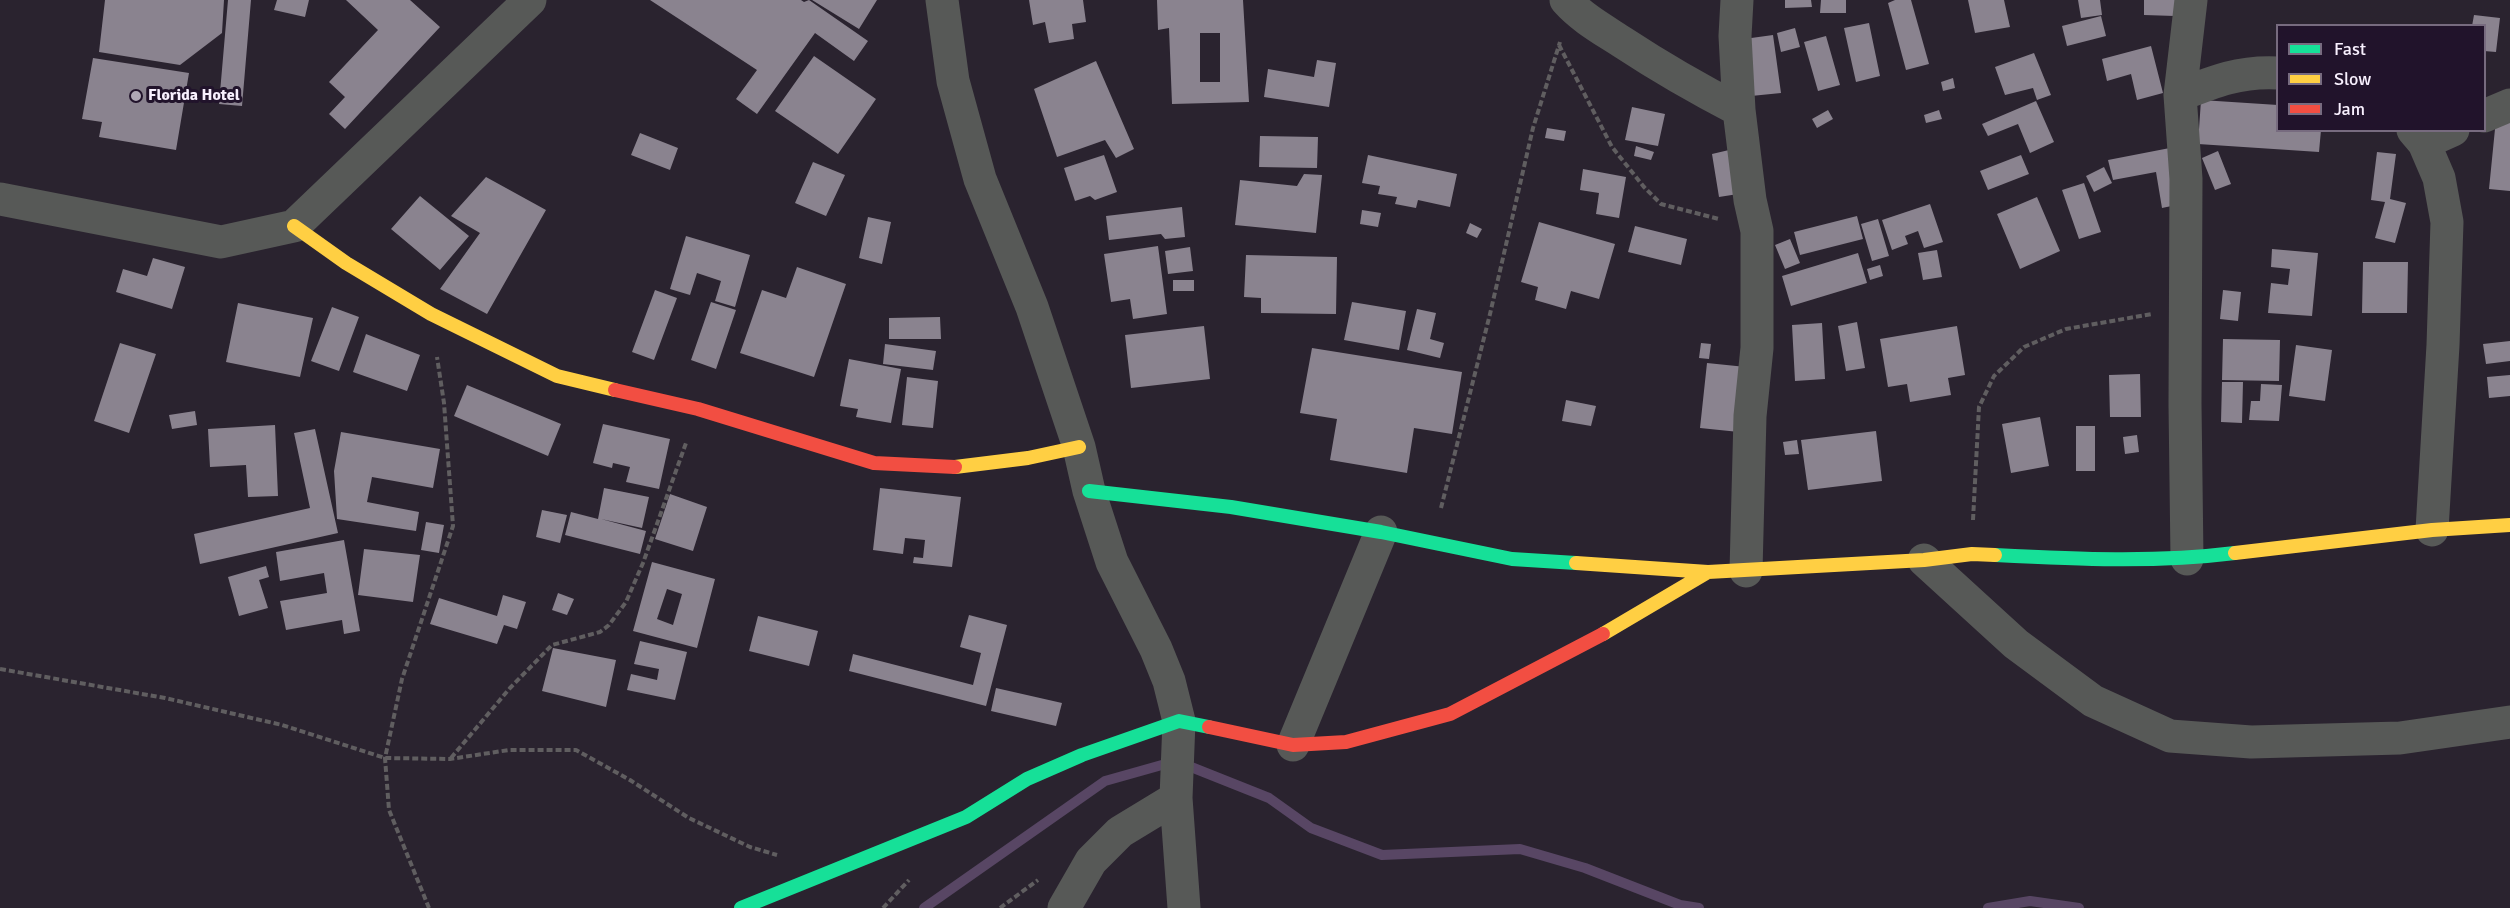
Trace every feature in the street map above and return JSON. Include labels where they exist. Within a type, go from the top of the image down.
[{"type":"street","points":[[0,199],[221,242],[294,226],[530,0]]},
{"type":"street","points":[[942,0],[953,81],[980,179],[1032,307],[1079,447],[1089,491],[1112,562],[1156,649],[1169,681],[1179,721],[1176,798],[1184,908]]},
{"type":"street","points":[[1737,0],[1735,36],[1739,110],[1756,231],[1758,348],[1750,416],[1746,571]]},
{"type":"street","points":[[2187,559],[2186,178],[2180,95],[2191,0]]},
{"type":"street","points":[[1572,7],[1683,81],[1739,110]]},
{"type":"street","points":[[2180,95],[2221,78],[2244,73],[2276,73]]},
{"type":"street","points":[[2486,116],[2510,105]]},
{"type":"street","points":[[2430,135],[2447,222],[2443,345],[2432,530]]},
{"type":"street","points":[[294,226],[346,263],[431,314],[557,376],[698,409],[874,463],[952,466],[1028,458],[1079,447]]},
{"type":"street","points":[[1089,491],[1231,507],[1381,532],[1512,559],[1708,572],[1924,560],[1972,554],[2067,559],[2187,559],[2432,530],[2510,525]]},
{"type":"street","points":[[1293,745],[1381,532]]},
{"type":"street","points":[[1924,560],[2016,644],[2093,701],[2170,736],[2252,742],[2400,738],[2510,722]]},
{"type":"street","points":[[741,908],[966,817],[1027,779],[1082,755],[1179,721],[1293,745],[1346,742],[1450,714],[1588,643],[1708,572]]},
{"type":"street","points":[[1064,908],[1091,861],[1120,832],[1176,798]]},
{"type":"path","points":[[1432,544],[1491,314],[1533,128],[1558,44],[1572,7]]},
{"type":"path","points":[[1558,44],[1611,147],[1661,204],[1756,231]]},
{"type":"path","points":[[1972,554],[1979,407],[1994,376],[2024,347],[2066,329],[2185,308]]},
{"type":"path","points":[[429,908],[389,810],[386,758],[402,679],[453,525],[444,403],[431,314]]},
{"type":"path","points":[[450,759],[510,688],[552,645],[600,632],[609,625],[626,602],[643,563],[698,409]]},
{"type":"path","points":[[0,669],[165,698],[282,725],[386,758],[450,759],[509,750],[576,750],[630,780],[689,818],[750,847],[781,856]]},
{"type":"building","points":[[105,0],[224,0],[222,33],[180,65],[99,52]]},
{"type":"building","points":[[228,0],[251,0],[242,106],[219,104]]},
{"type":"building","points":[[277,0],[309,0],[305,17],[274,10]]},
{"type":"building","points":[[346,0],[410,0],[440,27],[345,129],[329,114],[345,97],[329,82],[378,30]]},
{"type":"building","points":[[650,0],[801,0],[804,2],[809,0],[868,41],[854,61],[815,33],[757,114],[736,99],[757,70]]},
{"type":"building","points":[[812,0],[877,0],[859,29]]},
{"type":"building","points":[[1029,0],[1083,0],[1086,22],[1072,24],[1074,39],[1049,43],[1045,22],[1033,25]]},
{"type":"building","points":[[1157,0],[1243,0],[1249,102],[1172,104],[1169,28],[1158,30]],"holes":[[[1200,33],[1220,33],[1220,82],[1200,82]]]},
{"type":"building","points":[[1785,0],[1811,0],[1812,7],[1785,8]]},
{"type":"building","points":[[1821,0],[1846,0],[1846,13],[1820,13]]},
{"type":"building","points":[[1895,0],[1911,0],[1929,64],[1906,70],[1888,3]]},
{"type":"building","points":[[1968,0],[2004,0],[2010,27],[1975,33]]},
{"type":"building","points":[[2078,0],[2100,0],[2102,15],[2081,18]]},
{"type":"building","points":[[2144,0],[2176,0],[2175,16],[2144,15]]},
{"type":"building","points":[[2474,15],[2500,18],[2496,52],[2486,51],[2486,24],[2472,24]]},
{"type":"building","points":[[2101,16],[2106,36],[2067,46],[2062,26]]},
{"type":"building","points":[[1869,23],[1880,76],[1856,82],[1844,28]]},
{"type":"building","points":[[1795,28],[1800,47],[1781,52],[1777,33]]},
{"type":"building","points":[[1773,35],[1781,93],[1751,96],[1744,39]]},
{"type":"building","points":[[1826,36],[1840,85],[1818,91],[1804,42]]},
{"type":"building","points":[[2151,46],[2163,93],[2137,100],[2131,74],[2107,81],[2102,59]]},
{"type":"building","points":[[2034,53],[2051,95],[2037,100],[2033,88],[2005,95],[1995,67]]},
{"type":"building","points":[[814,56],[876,99],[838,154],[775,111]]},
{"type":"building","name":"Florida Hotel","points":[[93,58],[189,73],[176,150],[99,137],[102,122],[82,119]]},
{"type":"building","points":[[1317,60],[1336,63],[1329,107],[1264,97],[1268,69],[1314,77]]},
{"type":"building","points":[[1096,61],[1134,149],[1116,158],[1105,140],[1057,157],[1034,89]]},
{"type":"building","points":[[1953,78],[1955,88],[1943,91],[1941,82]]},
{"type":"building","points":[[2201,100],[2276,105],[2276,132],[2321,132],[2319,152],[2198,144]]},
{"type":"building","points":[[2036,101],[2054,142],[2030,153],[2018,124],[1988,136],[1982,124]]},
{"type":"building","points":[[1632,107],[1665,114],[1658,146],[1625,140]]},
{"type":"building","points":[[1828,110],[1833,119],[1817,128],[1812,119]]},
{"type":"building","points":[[1939,110],[1942,119],[1926,123],[1924,115]]},
{"type":"building","points":[[2496,119],[2510,121],[2510,191],[2489,189]]},
{"type":"building","points":[[1547,128],[1566,131],[1564,141],[1545,138]]},
{"type":"building","points":[[640,133],[678,148],[670,170],[631,155]]},
{"type":"building","points":[[1260,136],[1318,137],[1317,168],[1259,167]]},
{"type":"building","points":[[1636,146],[1654,152],[1651,160],[1634,156]]},
{"type":"building","points":[[2175,147],[2186,203],[2162,208],[2156,172],[2113,180],[2108,160]]},
{"type":"building","points":[[1729,150],[1738,194],[1719,197],[1712,154]]},
{"type":"building","points":[[2218,151],[2231,184],[2215,190],[2202,158]]},
{"type":"building","points":[[2377,152],[2396,154],[2390,199],[2406,203],[2395,243],[2375,238],[2385,202],[2371,200]]},
{"type":"building","points":[[1104,155],[1117,192],[1095,200],[1090,196],[1075,201],[1064,168]]},
{"type":"building","points":[[1368,155],[1457,174],[1450,207],[1418,200],[1416,208],[1395,204],[1397,197],[1378,194],[1380,186],[1362,183]]},
{"type":"building","points":[[2021,155],[2029,174],[1988,190],[1980,171]]},
{"type":"building","points":[[813,162],[845,175],[826,216],[795,203]]},
{"type":"building","points":[[2104,167],[2112,183],[2094,192],[2086,176]]},
{"type":"building","points":[[1583,169],[1626,177],[1619,218],[1596,214],[1599,193],[1580,190]]},
{"type":"building","points":[[1304,174],[1322,175],[1316,233],[1235,225],[1240,180],[1297,186]]},
{"type":"building","points":[[486,177],[546,210],[487,314],[440,289],[480,233],[451,216]]},
{"type":"building","points":[[2084,183],[2101,232],[2079,239],[2062,190]]},
{"type":"building","points":[[420,196],[469,236],[440,270],[391,229]]},
{"type":"building","points":[[2037,197],[2060,251],[2020,269],[1997,214]]},
{"type":"building","points":[[1930,204],[1943,242],[1924,248],[1918,231],[1905,236],[1908,244],[1892,250],[1882,220]]},
{"type":"building","points":[[1182,207],[1185,237],[1165,239],[1161,234],[1109,240],[1106,216]]},
{"type":"building","points":[[1362,210],[1381,213],[1378,227],[1360,224]]},
{"type":"building","points":[[1857,216],[1863,239],[1800,255],[1794,232]]},
{"type":"building","points":[[868,217],[891,222],[882,264],[859,258]]},
{"type":"building","points":[[1878,219],[1889,256],[1872,261],[1861,224]]},
{"type":"building","points":[[1539,222],[1615,244],[1599,299],[1571,291],[1566,309],[1535,300],[1538,287],[1521,282]]},
{"type":"building","points":[[1470,223],[1482,229],[1477,238],[1466,233]]},
{"type":"building","points":[[1635,226],[1687,239],[1681,265],[1628,252]]},
{"type":"building","points":[[686,236],[750,255],[735,307],[715,301],[721,281],[697,273],[690,295],[670,289]]},
{"type":"building","points":[[1790,239],[1800,263],[1785,269],[1775,245]]},
{"type":"building","points":[[1158,246],[1167,314],[1133,319],[1130,299],[1111,302],[1104,254]]},
{"type":"building","points":[[1190,247],[1193,271],[1168,274],[1165,251]]},
{"type":"building","points":[[2272,249],[2318,253],[2312,316],[2268,313],[2271,283],[2288,285],[2290,269],[2271,267]]},
{"type":"building","points":[[1937,250],[1942,277],[1923,280],[1918,253]]},
{"type":"building","points":[[1858,253],[1867,283],[1791,306],[1782,276]]},
{"type":"building","points":[[1246,255],[1337,257],[1336,314],[1261,313],[1261,298],[1244,297]]},
{"type":"building","points":[[153,258],[185,267],[172,309],[116,292],[123,269],[147,276]]},
{"type":"building","points":[[2363,262],[2408,262],[2407,313],[2362,313]]},
{"type":"building","points":[[1880,265],[1883,276],[1870,280],[1867,269]]},
{"type":"building","points":[[797,267],[846,284],[814,377],[740,353],[762,290],[786,298]]},
{"type":"building","points":[[1173,280],[1194,280],[1194,291],[1173,291]]},
{"type":"building","points":[[655,290],[677,298],[654,360],[632,352]]},
{"type":"building","points":[[2223,290],[2241,292],[2238,321],[2220,319]]},
{"type":"building","points":[[711,302],[736,310],[716,369],[691,360]]},
{"type":"building","points":[[1352,302],[1406,311],[1399,350],[1344,340]]},
{"type":"building","points":[[238,303],[313,318],[300,377],[226,362]]},
{"type":"building","points":[[332,307],[359,317],[339,371],[311,361]]},
{"type":"building","points":[[1417,309],[1436,313],[1430,339],[1444,343],[1440,358],[1407,350]]},
{"type":"building","points":[[940,317],[941,339],[889,339],[889,318]]},
{"type":"building","points":[[1857,322],[1865,368],[1846,371],[1838,326]]},
{"type":"building","points":[[1822,323],[1825,379],[1795,381],[1792,325]]},
{"type":"building","points":[[1204,326],[1210,379],[1131,388],[1125,335]]},
{"type":"building","points":[[1957,326],[1965,375],[1948,378],[1951,395],[1910,402],[1907,384],[1888,387],[1880,339]]},
{"type":"building","points":[[366,334],[420,355],[407,391],[353,372]]},
{"type":"building","points":[[2223,339],[2280,340],[2279,381],[2222,380]]},
{"type":"building","points":[[2510,341],[2510,361],[2486,364],[2483,344]]},
{"type":"building","points":[[120,343],[156,354],[129,433],[94,421]]},
{"type":"building","points":[[1701,343],[1711,344],[1709,359],[1699,358]]},
{"type":"building","points":[[885,344],[936,351],[933,370],[883,364]]},
{"type":"building","points":[[2296,345],[2332,350],[2325,401],[2289,396]]},
{"type":"building","points":[[1312,348],[1462,372],[1452,434],[1414,428],[1407,473],[1330,460],[1337,419],[1300,413]]},
{"type":"building","points":[[849,359],[901,369],[891,423],[856,417],[858,409],[840,406]]},
{"type":"building","points":[[1707,363],[1746,367],[1739,432],[1700,428]]},
{"type":"building","points":[[2140,374],[2141,417],[2110,417],[2109,375]]},
{"type":"building","points":[[2510,375],[2510,396],[2489,398],[2487,377]]},
{"type":"building","points":[[907,377],[938,381],[933,428],[902,425]]},
{"type":"building","points":[[2222,382],[2243,382],[2242,423],[2221,422]]},
{"type":"building","points":[[2261,384],[2282,385],[2279,421],[2249,420],[2251,401],[2260,401]]},
{"type":"building","points":[[467,385],[561,424],[548,456],[454,416]]},
{"type":"building","points":[[1566,400],[1596,406],[1591,426],[1562,421]]},
{"type":"building","points":[[195,411],[197,425],[172,429],[169,415]]},
{"type":"building","points":[[2040,417],[2049,466],[2011,473],[2002,424]]},
{"type":"building","points":[[603,424],[670,439],[659,489],[626,482],[630,467],[613,463],[612,468],[593,463]]},
{"type":"building","points":[[275,425],[278,496],[248,497],[246,465],[210,467],[208,429]]},
{"type":"building","points":[[2076,426],[2095,426],[2095,471],[2076,471]]},
{"type":"building","points":[[315,429],[338,533],[200,564],[194,534],[310,508],[294,433]]},
{"type":"building","points":[[1876,431],[1882,481],[1808,490],[1801,440]]},
{"type":"building","points":[[341,432],[440,449],[433,488],[372,477],[367,502],[419,512],[416,531],[337,519],[334,471]]},
{"type":"building","points":[[2137,435],[2139,452],[2125,454],[2123,437]]},
{"type":"building","points":[[1797,440],[1799,454],[1785,455],[1783,442]]},
{"type":"building","points":[[604,488],[649,497],[642,528],[601,519],[646,531],[640,554],[565,535],[571,512],[598,519]]},
{"type":"building","points":[[880,488],[961,497],[952,567],[913,563],[914,557],[923,558],[925,540],[905,538],[903,554],[873,550]]},
{"type":"building","points":[[670,494],[707,507],[693,551],[655,539]]},
{"type":"building","points":[[542,510],[567,515],[560,543],[536,537]]},
{"type":"building","points":[[426,522],[444,525],[439,553],[421,550]]},
{"type":"building","points":[[344,540],[360,631],[344,634],[342,620],[286,630],[280,601],[327,593],[324,573],[280,581],[276,552]]},
{"type":"building","points":[[364,549],[420,555],[413,602],[358,595]]},
{"type":"building","points":[[652,562],[715,579],[697,648],[633,631]],"holes":[[[667,589],[682,594],[673,625],[657,619]]]},
{"type":"building","points":[[266,566],[269,577],[259,580],[268,608],[239,616],[228,577]]},
{"type":"building","points":[[558,593],[574,599],[567,615],[552,610]]},
{"type":"building","points":[[503,595],[526,602],[517,629],[504,625],[497,644],[430,624],[439,598],[497,616]]},
{"type":"building","points":[[969,615],[1007,625],[986,706],[849,671],[853,654],[973,685],[981,653],[960,647]]},
{"type":"building","points":[[758,616],[818,631],[809,666],[749,651]]},
{"type":"building","points":[[640,641],[687,652],[675,700],[627,690],[631,674],[657,680],[659,669],[634,664]]},
{"type":"building","points":[[553,648],[616,660],[606,707],[542,691]]},
{"type":"building","points":[[996,688],[1062,703],[1056,726],[991,711]]},
{"type":"waterway","points":[[924,908],[1105,781],[1176,761],[1269,798],[1311,828],[1382,855],[1520,849],[1585,868],[1680,905],[1699,908]]},
{"type":"waterway","points":[[1988,908],[2030,901],[2079,908]]},
{"type":"traffic: fast","points":[[1089,491],[1231,507],[1381,532],[1512,559],[1576,563]]},
{"type":"traffic: fast","points":[[1995,555],[2145,559],[2235,553]]},
{"type":"traffic: fast","points":[[741,908],[966,817],[1027,779],[1082,755],[1179,721],[1209,727]]},
{"type":"traffic: slow","points":[[294,226],[346,263],[431,314],[557,376],[615,390]]},
{"type":"traffic: slow","points":[[955,467],[1028,458],[1079,447]]},
{"type":"traffic: slow","points":[[2235,553],[2432,530],[2510,525]]},
{"type":"traffic: slow","points":[[1576,563],[1708,572],[1924,560],[1972,554],[1995,555]]},
{"type":"traffic: slow","points":[[1603,634],[1708,572]]},
{"type":"traffic: jam","points":[[615,390],[698,409],[874,463],[955,467]]},
{"type":"traffic: jam","points":[[1209,727],[1293,745],[1346,742],[1450,714],[1603,634]]},
{"type":"place","name":"Florida Hotel","points":[[136,96]]}]
